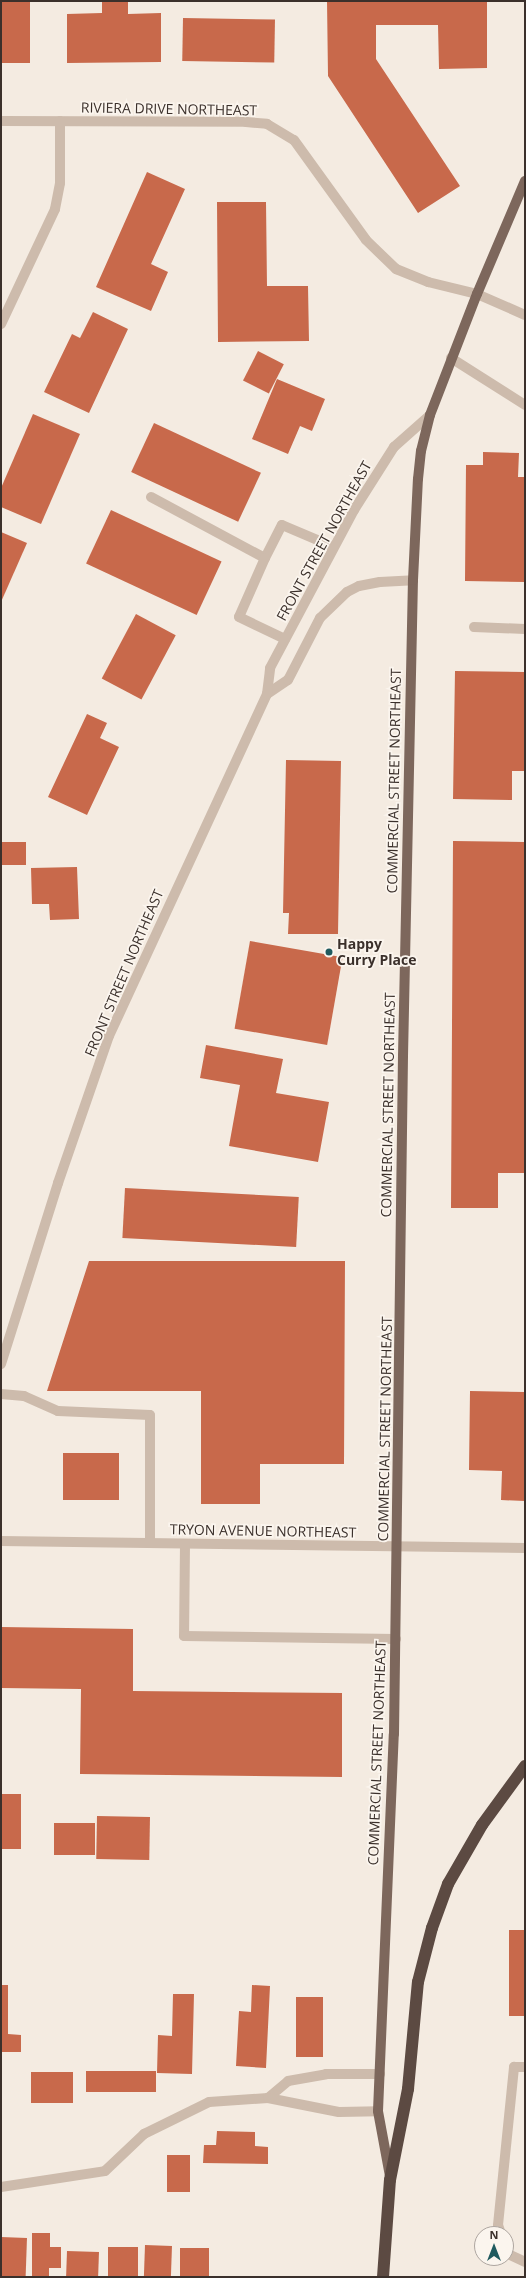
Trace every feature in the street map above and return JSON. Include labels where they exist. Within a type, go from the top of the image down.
[{"type":"highway","points":[[390,2180],[408,2089],[418,1982],[432,1928],[448,1884],[482,1825],[525,1766]]},
{"type":"highway","name":"COMMERCIAL STREET NORTHEAST","points":[[383,2277],[390,2180]]},
{"type":"main road","name":"FRONT STREET NORTHEAST","points":[[413,580],[418,479],[421,451],[430,415],[451,358],[525,181]]},
{"type":"main road","name":"COMMERCIAL STREET NORTHEAST","points":[[390,2180],[378,2111],[396,1639],[403,1056],[413,580]]},
{"type":"street","points":[[1,324],[55,209],[60,183],[60,121]]},
{"type":"street","name":"RIVIERA DRIVE NORTHEAST","points":[[1,122],[246,122],[267,124],[294,140],[366,240],[396,269],[428,282],[477,294],[525,315]]},
{"type":"street","points":[[451,358],[525,405]]},
{"type":"street","name":"FRONT STREET NORTHEAST","points":[[1,1364],[58,1183],[108,1036],[267,694],[270,668],[354,510],[394,447],[430,415]]},
{"type":"street","points":[[151,497],[265,558]]},
{"type":"street","points":[[285,639],[239,617],[265,558],[282,525],[334,547]]},
{"type":"street","points":[[267,694],[288,680],[320,618],[347,592],[359,586],[380,582],[413,580]]},
{"type":"street","points":[[474,627],[525,629]]},
{"type":"street","points":[[1,1394],[24,1396],[58,1411],[150,1415],[150,1543]]},
{"type":"street","name":"TRYON AVENUE NORTHEAST","points":[[1,1540],[184,1544],[525,1548]]},
{"type":"street","points":[[184,1544],[184,1636],[396,1639]]},
{"type":"street","points":[[498,2226],[514,2067],[525,2067]]},
{"type":"street","points":[[268,2098],[288,2080],[326,2074],[380,2074]]},
{"type":"street","points":[[1,2188],[105,2171],[144,2134],[209,2102],[268,2098],[339,2112],[378,2111]]},
{"type":"street","points":[[514,2257],[525,2262]]},
{"type":"building","points":[[1,1],[30,1],[30,63],[1,63]]},
{"type":"building","points":[[102,1],[128,1],[128,14],[161,13],[161,62],[67,63],[67,14],[102,13]]},
{"type":"building","points":[[327,1],[487,1],[487,68],[439,69],[438,25],[376,25],[376,59],[460,186],[418,213],[328,76]]},
{"type":"building","points":[[183,18],[275,20],[274,63],[182,61]]},
{"type":"building","points":[[147,172],[185,189],[151,264],[168,272],[151,311],[96,287]]},
{"type":"building","points":[[217,202],[266,202],[267,286],[308,286],[309,341],[218,342]]},
{"type":"building","points":[[93,312],[128,329],[89,413],[44,392],[72,334],[80,338]]},
{"type":"building","points":[[258,351],[284,364],[269,394],[243,380]]},
{"type":"building","points":[[277,379],[325,399],[312,431],[300,426],[288,454],[252,439]]},
{"type":"building","points":[[33,414],[80,434],[41,524],[1,507],[1,488]]},
{"type":"building","points":[[154,423],[261,473],[238,522],[131,472]]},
{"type":"building","points":[[483,452],[519,453],[518,477],[525,477],[525,582],[465,581],[466,465],[483,465]]},
{"type":"building","points":[[111,510],[222,562],[197,615],[86,563]]},
{"type":"building","points":[[1,532],[27,543],[1,602]]},
{"type":"building","points":[[136,614],[176,635],[141,700],[102,678]]},
{"type":"building","points":[[455,671],[525,672],[525,771],[512,771],[512,800],[453,799]]},
{"type":"building","points":[[87,714],[107,723],[100,738],[119,747],[87,815],[48,797]]},
{"type":"building","points":[[286,760],[341,761],[338,934],[288,934],[289,913],[283,913]]},
{"type":"building","points":[[453,841],[525,842],[525,1173],[498,1173],[498,1208],[451,1208]]},
{"type":"building","points":[[1,842],[26,842],[26,865],[1,865]]},
{"type":"building","points":[[77,867],[79,919],[50,920],[49,904],[32,904],[31,868]]},
{"type":"building","points":[[250,941],[343,957],[327,1045],[235,1029]]},
{"type":"building","points":[[206,1045],[283,1059],[276,1093],[329,1102],[318,1162],[229,1146],[240,1085],[200,1078]]},
{"type":"building","points":[[125,1188],[299,1197],[296,1247],[122,1238]]},
{"type":"building","points":[[89,1261],[345,1261],[344,1464],[260,1464],[260,1504],[201,1504],[201,1391],[47,1391]]},
{"type":"building","points":[[470,1391],[525,1392],[525,1501],[501,1500],[502,1471],[469,1470]]},
{"type":"building","points":[[63,1453],[119,1453],[119,1500],[63,1500]]},
{"type":"building","points":[[1,1627],[133,1629],[133,1691],[342,1693],[342,1777],[80,1774],[81,1689],[1,1688]]},
{"type":"building","points":[[1,1794],[21,1794],[21,1849],[1,1849]]},
{"type":"building","points":[[97,1816],[150,1817],[149,1860],[96,1859]]},
{"type":"building","points":[[54,1823],[95,1823],[95,1855],[54,1855]]},
{"type":"building","points":[[509,1930],[525,1930],[525,2016],[509,2016]]},
{"type":"building","points":[[1,1985],[8,1985],[8,2034],[21,2035],[21,2052],[1,2052]]},
{"type":"building","points":[[252,1985],[270,1986],[266,2068],[236,2066],[239,2011],[251,2012]]},
{"type":"building","points":[[173,1994],[194,1994],[192,2074],[157,2073],[158,2035],[172,2036]]},
{"type":"building","points":[[296,1997],[323,1997],[323,2057],[296,2057]]},
{"type":"building","points":[[86,2071],[156,2071],[156,2092],[86,2092]]},
{"type":"building","points":[[31,2072],[73,2072],[73,2103],[31,2103]]},
{"type":"building","points":[[217,2131],[255,2132],[255,2146],[268,2147],[268,2164],[203,2163],[204,2145],[216,2145]]},
{"type":"building","points":[[167,2155],[190,2155],[190,2192],[167,2192]]},
{"type":"building","points":[[32,2233],[50,2233],[50,2247],[61,2247],[61,2268],[49,2268],[49,2277],[32,2277]]},
{"type":"building","points":[[1,2237],[27,2238],[26,2277],[1,2277]]},
{"type":"building","points":[[145,2245],[172,2246],[171,2277],[144,2277]]},
{"type":"building","points":[[108,2247],[138,2247],[138,2277],[108,2277]]},
{"type":"building","points":[[180,2248],[209,2248],[209,2277],[180,2277]]},
{"type":"building","points":[[67,2251],[99,2252],[98,2277],[66,2277]]},
{"type":"place","name":"Happy Curry Place","points":[[329,952]]}]
